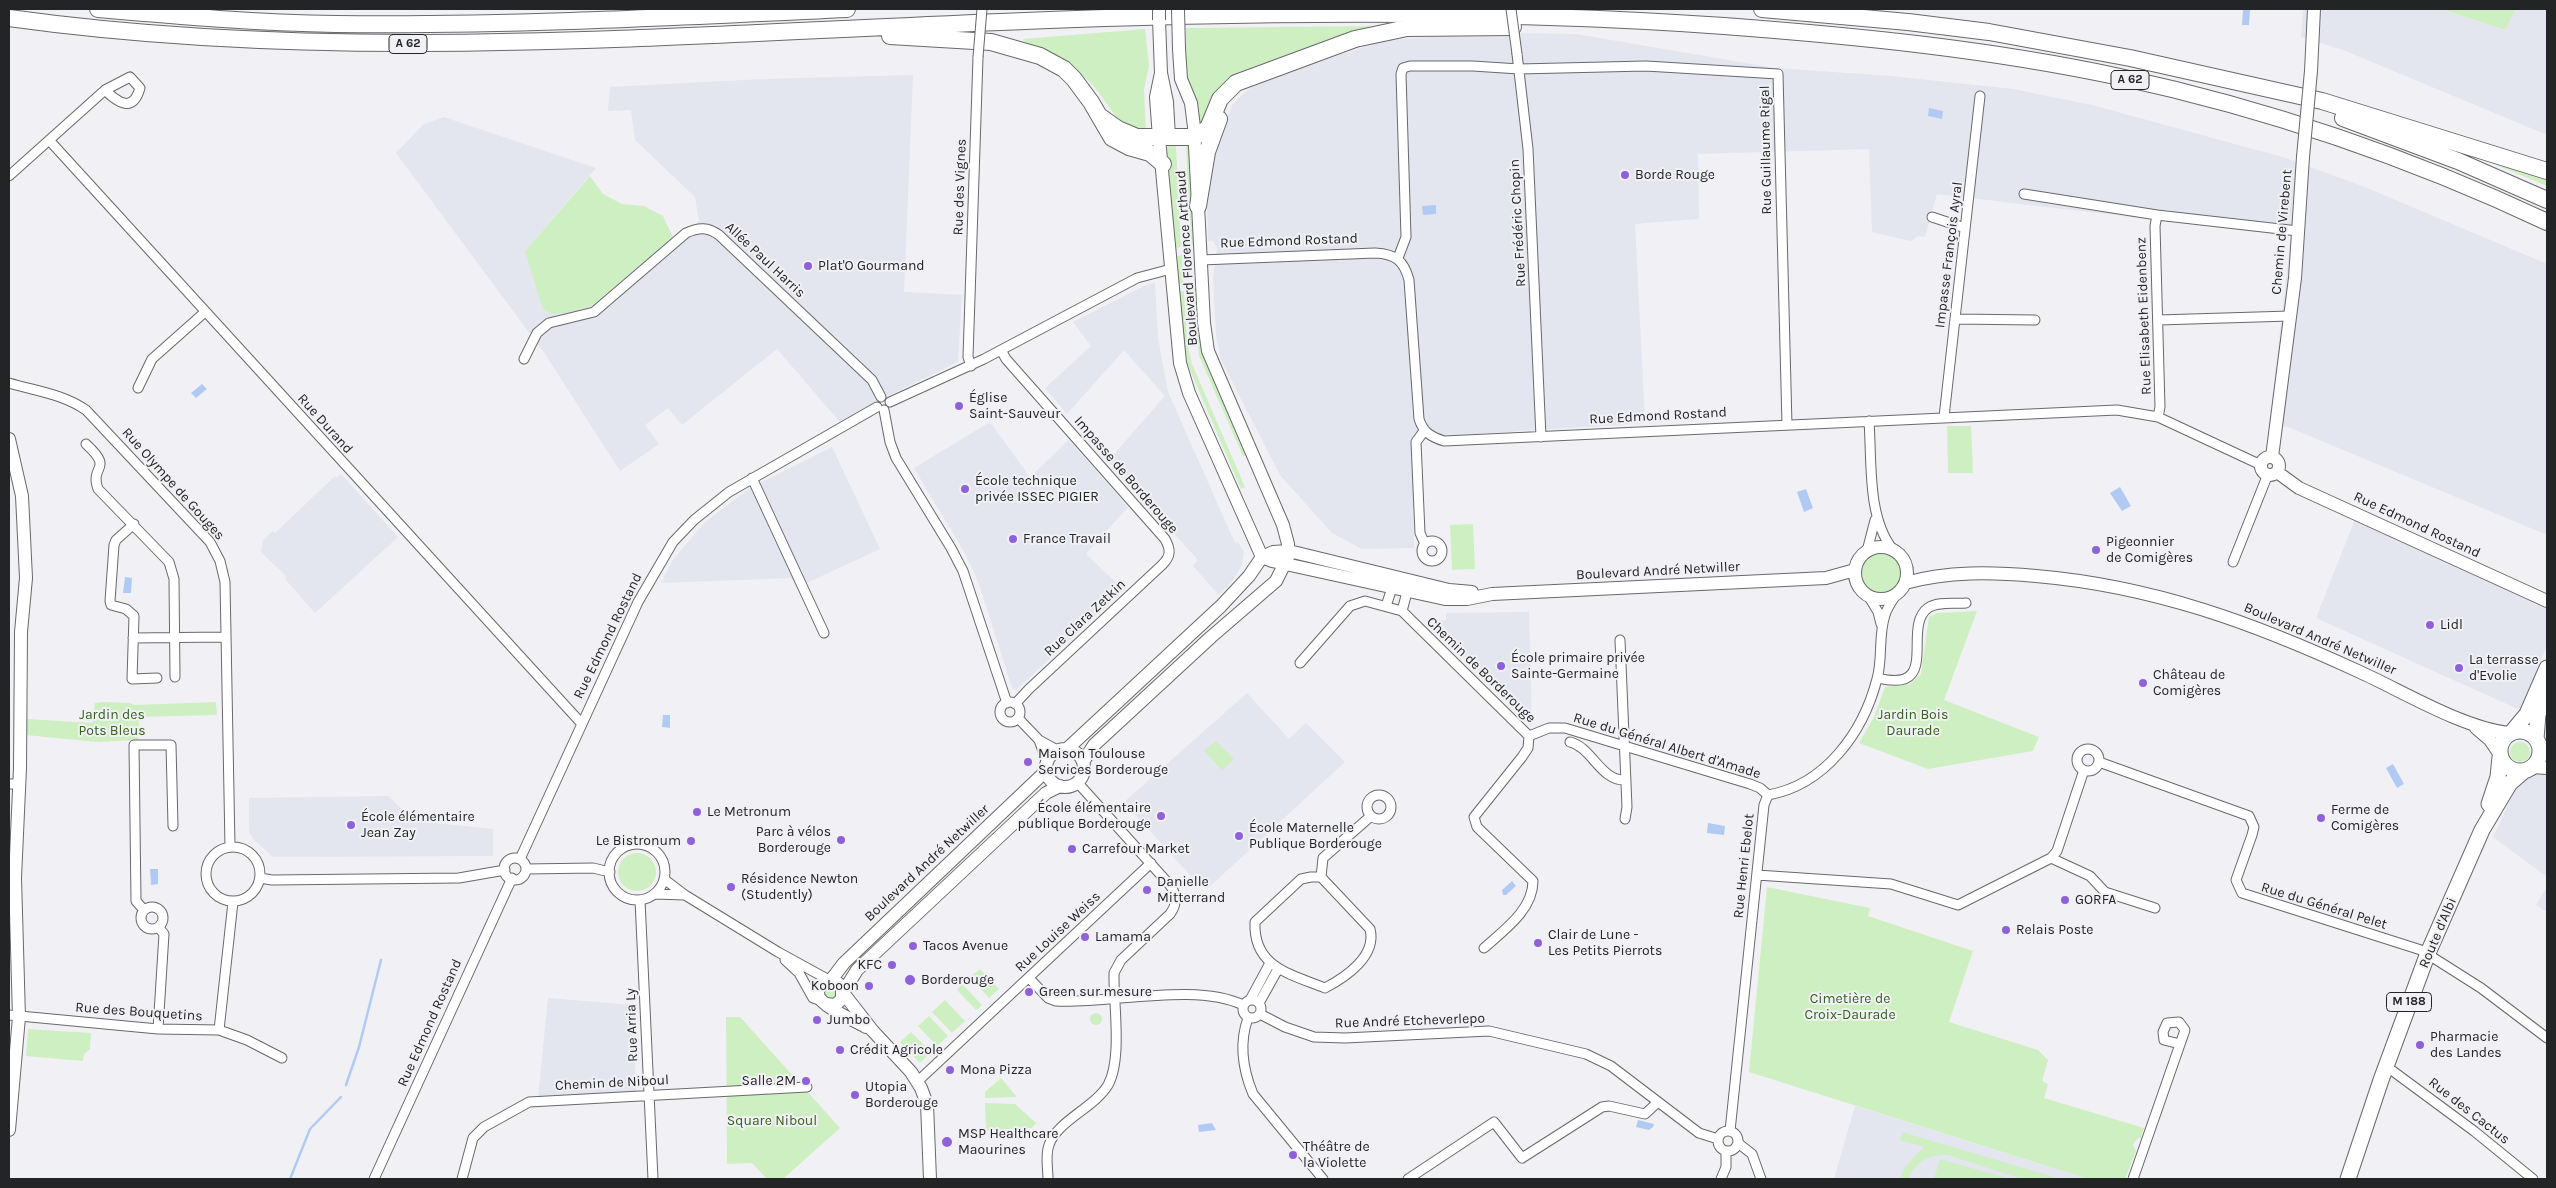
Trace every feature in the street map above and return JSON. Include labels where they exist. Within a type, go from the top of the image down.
[{"type":"highway","name":"A 62","points":[[98,9],[246,20],[336,24],[486,24],[848,9]]},
{"type":"highway","name":"A 62","points":[[1762,9],[1908,22],[1989,32],[2156,64],[2319,110],[2458,161],[2547,200]]},
{"type":"highway","name":"A 62","points":[[9,18],[164,35],[331,44],[479,44],[1004,22],[1324,14],[1554,17],[1693,24],[1910,42],[2058,64],[2124,78],[2190,94],[2317,130],[2450,179],[2547,222]]},
{"type":"highway","points":[[1101,117],[1128,134],[1144,138],[1195,137],[1208,128],[1220,99],[1228,90],[1244,80],[1355,38],[1398,29],[1693,24]]},
{"type":"highway","points":[[808,31],[991,42],[1040,56],[1064,69],[1082,89],[1101,117],[1112,138],[1129,148],[1150,153],[1162,164]]},
{"type":"highway","points":[[2156,64],[2322,101],[2547,171]]},
{"type":"highway","points":[[1198,206],[1207,152],[1221,114],[1231,95],[1244,80]]},
{"type":"main road","points":[[2547,668],[2526,714],[2501,742],[2500,755],[2506,767],[2534,769],[2540,754],[2541,745],[2538,714],[2547,693]]},
{"type":"main road","points":[[2511,732],[2524,731],[2541,745]]},
{"type":"main road","name":"Route d'Albi","points":[[2348,1179],[2386,1066],[2428,954],[2482,830],[2498,777],[2500,755]]},
{"type":"main road","name":"Route d'Albi","points":[[2482,830],[2510,783],[2534,769]]},
{"type":"street","name":"Rue des Vignes","points":[[971,366],[968,357],[978,57],[982,9]]},
{"type":"street","name":"Boulevard Florence Arthaud","points":[[1159,9],[1161,73],[1156,97],[1164,138],[1162,164],[1178,346],[1186,386],[1262,557]]},
{"type":"street","name":"Boulevard Florence Arthaud","points":[[1178,9],[1180,74],[1192,108],[1195,137],[1208,351],[1283,524],[1289,550]]},
{"type":"street","name":"Rue Frédéric Chopin","points":[[1511,9],[1528,149],[1541,437]]},
{"type":"street","name":"Chemin de Virebent","points":[[2269,470],[2279,463],[2272,457],[2290,316],[2298,231],[2314,9]]},
{"type":"street","points":[[1425,544],[1420,533],[1416,449],[1419,435],[1424,431],[1417,408],[1409,280],[1405,266],[1398,258],[1406,237],[1401,74],[1403,68],[1410,66],[1473,66],[1519,69]]},
{"type":"street","name":"Rue Guillaume Rigal","points":[[1519,69],[1646,66],[1778,74],[1786,425]]},
{"type":"street","points":[[9,176],[106,90]]},
{"type":"street","name":"Impasse François Ayral","points":[[1944,417],[1980,96]]},
{"type":"street","name":"Rue Durand","points":[[49,140],[582,724]]},
{"type":"street","points":[[2024,194],[2158,215],[2298,231]]},
{"type":"street","name":"Rue Elisabeth Eidenbenz","points":[[2158,215],[2156,226],[2160,407],[2158,416]]},
{"type":"street","points":[[1932,217],[1965,228]]},
{"type":"street","name":"Allée Paul Harris","points":[[524,359],[538,333],[549,323],[594,312],[686,233],[696,228],[705,228],[720,235],[866,374],[878,388],[881,397]]},
{"type":"street","name":"Rue Edmond Rostand","points":[[1201,260],[1375,253],[1389,254],[1398,258]]},
{"type":"street","points":[[890,402],[971,366],[1137,278],[1171,269]]},
{"type":"street","points":[[138,388],[152,359],[205,312]]},
{"type":"street","points":[[2158,320],[2290,316]]},
{"type":"street","points":[[1955,319],[2035,320]]},
{"type":"street","name":"Impasse de Borderouge","points":[[1001,350],[1006,359],[1165,539],[1170,551]]},
{"type":"street","name":"Rue Olympe de Gouges","points":[[9,383],[56,395],[74,402],[86,410],[203,534],[216,552],[224,575],[230,847]]},
{"type":"street","points":[[881,409],[889,408],[890,402],[887,397],[881,397],[877,401],[896,458],[963,571],[1011,704],[1020,711],[1018,718]]},
{"type":"street","name":"Rue Edmond Rostand","points":[[520,859],[638,602],[673,542],[715,502],[752,478],[881,409]]},
{"type":"street","name":"Rue Edmond Rostand","points":[[1424,431],[1432,438],[1444,442],[2117,410],[2158,416],[2269,470],[2299,488],[2547,601]]},
{"type":"street","points":[[1768,795],[1784,792],[1807,781],[1832,762],[1855,730],[1868,707],[1878,678],[1882,626],[1885,613],[1905,583],[1906,567],[1882,533],[1876,517],[1869,421]]},
{"type":"street","points":[[9,439],[20,480],[25,535],[14,784],[14,1016],[9,1130]]},
{"type":"street","points":[[86,444],[100,457],[101,465],[96,477],[98,489],[163,554],[172,568],[176,638],[175,677]]},
{"type":"street","points":[[2233,562],[2269,470]]},
{"type":"street","points":[[752,478],[824,633]]},
{"type":"street","points":[[1876,517],[1867,551],[1858,561],[1855,570],[1859,588],[1869,597],[1878,612],[1882,626]]},
{"type":"street","points":[[134,524],[116,540],[114,545],[110,601],[111,605],[126,609],[134,616],[132,679],[157,678]]},
{"type":"street","points":[[1867,551],[1880,547],[1893,550]]},
{"type":"street","points":[[830,980],[820,987],[818,994],[824,1003],[835,1005],[858,970],[1046,794],[1060,786],[1069,786],[1077,782],[1083,772],[1083,762],[1094,745],[1238,613],[1276,581],[1286,564],[1289,550]]},
{"type":"street","name":"Boulevard André Netwiller","points":[[1262,557],[1273,552],[1289,550],[1449,590],[1492,594],[1826,578],[1855,570]]},
{"type":"street","name":"Rue Clara Zetkin","points":[[1011,704],[1162,565],[1168,559],[1170,551]]},
{"type":"street","points":[[1047,766],[1062,750],[1232,595],[1249,576],[1262,557]]},
{"type":"street","name":"Boulevard André Netwiller","points":[[1262,557],[1407,592],[1445,599],[1467,599],[1492,594]]},
{"type":"street","name":"Boulevard André Netwiller","points":[[1906,567],[1942,575]]},
{"type":"street","name":"Boulevard André Netwiller","points":[[1905,583],[1942,575],[1983,573],[2053,577],[2131,590],[2188,604],[2284,637],[2472,725],[2490,740],[2500,755]]},
{"type":"street","name":"Boulevard André Netwiller","points":[[1826,578],[1859,588]]},
{"type":"street","points":[[1386,606],[1392,588]]},
{"type":"street","points":[[1402,611],[1407,592]]},
{"type":"street","points":[[1869,597],[1882,600],[1896,595]]},
{"type":"street","name":"Chemin de Borderouge","points":[[1300,663],[1350,606],[1365,601],[1402,611],[1529,736],[1528,748],[1522,757],[1474,817],[1477,827],[1533,881],[1533,893],[1523,909],[1484,948]]},
{"type":"street","points":[[1878,678],[1902,679],[1910,675],[1916,667],[1919,621],[1928,608],[1936,604],[1966,603]]},
{"type":"street","points":[[133,638],[225,637]]},
{"type":"street","points":[[1620,640],[1626,780],[1625,818]]},
{"type":"street","points":[[1011,704],[1001,710],[1003,719],[1009,722],[1018,718]]},
{"type":"street","points":[[1018,718],[1039,740],[1062,750],[1076,752],[1083,762]]},
{"type":"street","name":"Boulevard André Netwiller","points":[[2472,725],[2511,732]]},
{"type":"street","name":"Rue du Général Albert d'Amade","points":[[1529,736],[1556,727],[1754,786],[1768,795]]},
{"type":"street","points":[[1039,740],[1050,779],[1060,786]]},
{"type":"street","points":[[1570,742],[1579,744],[1610,776],[1626,780]]},
{"type":"street","points":[[144,910],[136,901],[134,745],[171,745],[173,826]]},
{"type":"street","points":[[2088,748],[2094,750],[2098,755],[2099,762],[2094,769],[2084,770],[2077,760],[2081,750],[2088,748]]},
{"type":"street","name":"Rue du Général Pelet","points":[[2099,762],[2249,816],[2254,827],[2236,880],[2242,893],[2428,954],[2525,1020],[2547,1038]]},
{"type":"street","name":"Boulevard André Netwiller","points":[[830,980],[858,949],[1047,766]]},
{"type":"street","points":[[1757,875],[1891,884],[1958,905],[2051,858],[2057,851],[2084,770]]},
{"type":"street","points":[[1048,1179],[1047,1153],[1053,1136],[1101,1093],[1112,1074],[1115,1060],[1114,973],[1121,960],[1170,914],[1176,904],[1174,890],[1077,782]]},
{"type":"street","name":"Rue Henri Ebelot","points":[[1730,1130],[1763,813],[1768,795]]},
{"type":"street","points":[[1321,877],[1323,858],[1371,816]]},
{"type":"street","points":[[655,894],[664,879],[664,866],[659,855],[649,847],[641,845],[626,847],[618,853],[612,862],[611,882],[617,891],[629,899],[640,900],[655,894],[685,895]]},
{"type":"street","points":[[230,847],[240,848],[252,855],[260,868],[260,878],[254,892],[248,897],[233,902],[214,894],[205,875],[207,864],[214,854],[230,847]]},
{"type":"street","points":[[2051,858],[2090,876],[2105,892],[2155,908]]},
{"type":"street","points":[[505,870],[509,860],[520,859],[526,869]]},
{"type":"street","name":"Rue Louise Weiss","points":[[918,1081],[1151,863]]},
{"type":"street","points":[[526,869],[593,868],[610,872]]},
{"type":"street","points":[[505,870],[512,878],[521,877],[526,869]]},
{"type":"street","points":[[260,878],[272,880],[459,878],[505,870]]},
{"type":"street","points":[[1311,876],[1321,877],[1370,929],[1372,939],[1367,954],[1339,980],[1325,988],[1278,969],[1270,963],[1254,939],[1255,922],[1301,879],[1311,876]]},
{"type":"street","name":"Rue Edmond Rostand","points":[[374,1179],[512,878]]},
{"type":"street","points":[[664,879],[685,895],[778,952],[830,980],[840,983],[844,993],[872,1030],[918,1081],[927,1104],[930,1179]]},
{"type":"street","name":"Rue Arria Ly","points":[[640,900],[642,914],[644,1095],[653,1179]]},
{"type":"street","name":"Rue des Bouquetins","points":[[14,1016],[158,1029],[219,1030],[233,902]]},
{"type":"street","points":[[153,907],[161,911],[163,920],[159,928],[152,930],[145,928],[140,919],[144,910],[153,907]]},
{"type":"street","points":[[158,1029],[164,934],[159,928]]},
{"type":"street","points":[[778,952],[799,973],[813,998],[872,1030]]},
{"type":"street","points":[[1251,1003],[1270,963]]},
{"type":"street","points":[[1278,969],[1251,1003],[1242,1010],[1248,1018],[1243,1048],[1246,1078],[1253,1094],[1323,1179]]},
{"type":"street","points":[[1029,978],[1048,998],[1056,1001],[1194,995],[1251,1003],[1261,1009],[1260,1014],[1253,1019],[1248,1018]]},
{"type":"street","name":"Rue André Etcheverlepo","points":[[1260,1014],[1300,1033],[1314,1037],[1345,1038],[1477,1030],[1586,1054],[1611,1066],[1698,1133],[1718,1139]]},
{"type":"street","points":[[2133,1179],[2185,1030],[2179,1022],[2167,1023],[2163,1032],[2164,1040],[2180,1044]]},
{"type":"street","points":[[219,1030],[247,1040],[282,1058]]},
{"type":"street","name":"Rue des Cactus","points":[[2386,1066],[2474,1131],[2533,1179]]},
{"type":"street","name":"Chemin de Niboul","points":[[462,1179],[474,1138],[484,1127],[529,1102],[807,1088]]},
{"type":"street","points":[[1408,1179],[1494,1122],[1522,1158],[1602,1107],[1609,1106],[1645,1114],[1658,1102]]},
{"type":"street","points":[[1726,1151],[1719,1146],[1718,1139],[1723,1131],[1730,1130],[1736,1134],[1738,1143],[1752,1154],[1761,1179]]},
{"type":"street","points":[[1726,1151],[1733,1149],[1738,1143]]},
{"type":"street","points":[[1721,1179],[1726,1167],[1726,1151]]},
{"type":"shaded area","points":[[2303,9],[2440,9],[2505,30],[2516,9],[2547,9],[2547,135],[2343,50],[2301,37]]},
{"type":"shaded area","points":[[1499,33],[1576,34],[1775,68],[1891,76],[2013,89],[2092,105],[2286,158],[2365,187],[2547,264],[2547,535],[2288,427],[2269,425],[2291,236],[1937,194],[1925,237],[1918,236],[1911,241],[1872,232],[1869,149],[1698,154],[1699,219],[1635,224],[1645,423],[1412,438],[1414,548],[1362,549],[1332,533],[1280,475],[1221,360],[1216,335],[1213,277],[1217,248],[1213,241],[1208,241],[1206,178],[1232,105],[1246,91],[1262,81],[1385,40]]},
{"type":"shaded area","points":[[913,75],[904,292],[962,295],[958,362],[865,407],[840,422],[777,349],[682,425],[668,408],[645,425],[659,444],[620,471],[545,354],[396,153],[424,124],[444,117],[596,168],[525,251],[593,305],[682,229],[699,222],[695,197],[635,140],[631,110],[608,111],[610,87],[763,79]]},
{"type":"shaded area","points":[[1155,282],[1158,338],[1168,392],[1235,543],[1238,542],[1244,552],[1242,565],[1233,580],[1219,595],[1193,566],[1198,560],[1108,461],[1165,396],[1124,350],[1067,414],[1045,388],[1091,346],[1073,322]]},
{"type":"shaded area","points":[[990,422],[1030,477],[1069,440],[1128,507],[1086,554],[1124,590],[1016,690],[1012,688],[979,584],[967,557],[914,468]]},
{"type":"shaded area","points":[[832,447],[880,549],[796,588],[791,578],[661,583],[673,560],[705,522],[750,488]]},
{"type":"shaded area","points":[[341,474],[398,537],[315,613],[285,579],[287,577],[261,552],[263,540],[273,531],[275,533],[335,476],[336,478]]},
{"type":"shaded area","points":[[2355,519],[2547,607],[2547,645],[2520,710],[2316,618]]},
{"type":"shaded area","name":"École primaire privée Sainte-Germaine","points":[[1529,612],[1532,727],[1455,649],[1456,647],[1443,634],[1447,630],[1437,620],[1446,620],[1446,613]]},
{"type":"shaded area","points":[[1247,693],[1289,739],[1306,723],[1345,762],[1207,889],[1202,882],[1198,884],[1124,802]]},
{"type":"shaded area","points":[[2547,723],[2547,877],[2493,837]]},
{"type":"shaded area","name":"École élémentaire Jean Zay","points":[[388,796],[415,821],[493,829],[493,856],[273,857],[253,839],[249,831],[249,798]]},
{"type":"shaded area","points":[[2547,887],[2547,912],[2536,905]]},
{"type":"shaded area","points":[[548,998],[634,1005],[636,1091],[538,1098]]},
{"type":"shaded area","points":[[1855,1106],[2088,1179],[1834,1179]]},
{"type":"green space","points":[[2441,9],[2516,9],[2505,30]]},
{"type":"green space","points":[[1379,26],[1244,73],[1200,127],[1186,75],[1186,28]]},
{"type":"green space","points":[[1145,29],[1149,66],[1144,89],[1146,132],[1128,127],[1118,119],[1093,85],[1070,65],[1027,44],[1023,39]]},
{"type":"green space","points":[[1190,145],[1196,244],[1191,245],[1186,146]]},
{"type":"green space","points":[[1169,146],[1176,146],[1181,247],[1174,248],[1166,149]]},
{"type":"green space","points":[[2493,159],[2547,178],[2547,186],[2489,162]]},
{"type":"green space","points":[[590,176],[603,194],[622,204],[644,206],[663,216],[673,237],[593,305],[568,313],[551,314],[543,309],[525,251]]},
{"type":"green space","points":[[1182,255],[1183,283],[1177,284],[1175,257]]},
{"type":"green space","points":[[1198,288],[1205,358],[1247,455],[1243,456],[1199,356],[1193,289]]},
{"type":"green space","points":[[1184,291],[1187,341],[1192,364],[1245,487],[1241,489],[1187,363],[1178,292]]},
{"type":"green space","points":[[1947,426],[1971,426],[1973,473],[1948,473]]},
{"type":"green space","points":[[1473,524],[1475,569],[1452,570],[1450,525]]},
{"type":"green space","points":[[1885,553],[1893,556],[1899,562],[1902,574],[1899,586],[1893,592],[1877,595],[1869,592],[1863,586],[1860,570],[1863,562],[1869,556]]},
{"type":"green space","name":"Jardin Bois Daurade","points":[[1977,611],[1944,700],[2039,737],[2033,751],[1928,769],[1859,743],[1874,717],[1885,687],[1910,684],[1921,674],[1929,617],[1937,613]]},
{"type":"green space","name":"Jardin des Pots Bleus","points":[[216,702],[217,715],[139,717],[138,740],[97,742],[26,735],[27,719],[92,723],[95,703],[130,703],[134,705]]},
{"type":"green space","points":[[1216,741],[1234,759],[1222,770],[1204,751]]},
{"type":"green space","points":[[2516,742],[2524,742],[2530,748],[2530,756],[2524,762],[2516,762],[2510,756],[2510,748]]},
{"type":"green space","points":[[637,853],[644,854],[650,859],[655,865],[655,879],[650,885],[644,890],[637,891],[630,890],[624,885],[619,879],[618,872],[619,865],[624,859],[630,854]]},
{"type":"green space","name":"Cimetière de Croix-Daurade","points":[[1767,887],[1870,908],[1868,916],[1973,951],[1949,1022],[2038,1050],[2048,1060],[2042,1081],[2048,1084],[2044,1098],[2144,1128],[2141,1138],[2138,1138],[2133,1145],[2136,1151],[2125,1179],[2088,1179],[1749,1072]]},
{"type":"green space","points":[[980,969],[999,989],[989,998],[970,977]]},
{"type":"green space","points":[[962,984],[982,1005],[976,1010],[957,990]]},
{"type":"green space","points":[[831,987],[837,993],[831,999],[825,993]]},
{"type":"green space","points":[[945,1000],[965,1021],[952,1033],[932,1012]]},
{"type":"green space","points":[[1094,1013],[1098,1013],[1102,1019],[1098,1025],[1094,1025],[1090,1021],[1090,1017]]},
{"type":"green space","points":[[929,1016],[948,1036],[937,1046],[918,1026]]},
{"type":"green space","name":"Square Niboul","points":[[726,1017],[740,1017],[840,1128],[783,1179],[767,1179],[752,1163],[727,1164]]},
{"type":"green space","points":[[28,1029],[91,1033],[90,1049],[84,1054],[83,1061],[26,1056]]},
{"type":"green space","points":[[911,1032],[931,1052],[920,1063],[900,1042]]},
{"type":"green space","points":[[1001,1078],[1017,1097],[985,1098],[985,1092]]},
{"type":"green space","points":[[985,1103],[1015,1104],[1036,1123],[1032,1128],[986,1130]]},
{"type":"green space","points":[[1902,1132],[2061,1179],[2022,1179],[1948,1155],[1941,1155],[1929,1157],[1919,1163],[1909,1179],[1900,1179],[1905,1167],[1924,1147],[1900,1140]]},
{"type":"green space","points":[[1940,1159],[2010,1179],[1934,1179]]},
{"type":"water","points":[[2243,9],[2250,10],[2249,25],[2242,25]]},
{"type":"water","points":[[1929,108],[1943,111],[1942,119],[1928,116]]},
{"type":"water","points":[[1436,205],[1436,214],[1423,215],[1422,206]]},
{"type":"water","points":[[202,384],[207,389],[196,398],[191,393]]},
{"type":"water","points":[[2120,487],[2131,506],[2122,511],[2110,493]]},
{"type":"water","points":[[1806,489],[1813,508],[1804,512],[1797,492]]},
{"type":"water","points":[[125,577],[132,578],[131,593],[123,593]]},
{"type":"water","points":[[663,715],[670,715],[670,728],[662,727]]},
{"type":"water","points":[[2393,764],[2404,784],[2397,788],[2386,768]]},
{"type":"water","points":[[1708,823],[1725,826],[1724,835],[1707,833]]},
{"type":"water","points":[[150,869],[158,869],[158,884],[151,885]]},
{"type":"water","points":[[1512,881],[1516,886],[1506,895],[1503,895],[1502,890]]},
{"type":"water","points":[[1638,1120],[1654,1124],[1653,1127],[1649,1130],[1636,1127]]},
{"type":"water","points":[[1212,1123],[1216,1130],[1199,1132],[1198,1125]]},
{"type":"waterway","points":[[346,1085],[359,1047],[381,960]]},
{"type":"waterway","points":[[290,1179],[310,1129],[341,1097]]},
{"type":"place","name":"Borde Rouge","points":[[1625,175]]},
{"type":"place","name":"Plat'O Gourmand","points":[[808,266]]},
{"type":"place","name":"Église Saint-Sauveur","points":[[959,406]]},
{"type":"place","name":"École technique privée ISSEC PIGIER","points":[[965,489]]},
{"type":"place","name":"France Travail","points":[[1013,539]]},
{"type":"place","name":"Pigeonnier de Comigères","points":[[2096,550]]},
{"type":"place","name":"Lidl","points":[[2430,625]]},
{"type":"place","name":"École primaire privée Sainte-Germaine","points":[[1501,666]]},
{"type":"place","name":"La terrasse d'Evolie","points":[[2459,668]]},
{"type":"place","name":"Château de Comigères","points":[[2143,683]]},
{"type":"place","name":"Maison Toulouse Services Borderouge","points":[[1028,762]]},
{"type":"place","name":"Le Metronum","points":[[697,812]]},
{"type":"place","name":"École élémentaire publique Borderouge","points":[[1161,816]]},
{"type":"place","name":"Ferme de Comigères","points":[[2321,818]]},
{"type":"place","name":"École élémentaire Jean Zay","points":[[351,825]]},
{"type":"place","name":"École Maternelle Publique Borderouge","points":[[1239,836]]},
{"type":"place","name":"Parc à vélos Borderouge","points":[[841,840]]},
{"type":"place","name":"Le Bistronum","points":[[691,841]]},
{"type":"place","name":"Carrefour Market","points":[[1072,849]]},
{"type":"place","name":"Résidence Newton (Studently)","points":[[731,887]]},
{"type":"place","name":"Danielle Mitterrand","points":[[1147,890]]},
{"type":"place","name":"GORFA","points":[[2065,900]]},
{"type":"place","name":"Relais Poste","points":[[2006,930]]},
{"type":"place","name":"Lamama","points":[[1085,937]]},
{"type":"place","name":"Clair de Lune - Les Petits Pierrots","points":[[1538,943]]},
{"type":"place","name":"Tacos Avenue","points":[[913,946]]},
{"type":"place","name":"KFC","points":[[892,965]]},
{"type":"place","name":"Borderouge","points":[[910,980]]},
{"type":"place","name":"Koboon","points":[[869,986]]},
{"type":"place","name":"Green sur mesure","points":[[1029,992]]},
{"type":"place","name":"Jumbo","points":[[817,1020]]},
{"type":"place","name":"Pharmacie des Landes","points":[[2420,1045]]},
{"type":"place","name":"Crédit Agricole","points":[[840,1050]]},
{"type":"place","name":"Mona Pizza","points":[[950,1070]]},
{"type":"place","name":"Salle 2M","points":[[806,1081]]},
{"type":"place","name":"Utopia Borderouge","points":[[855,1095]]},
{"type":"place","name":"MSP Healthcare Maourines","points":[[947,1142]]},
{"type":"place","name":"Théâtre de la Violette","points":[[1293,1155]]}]
